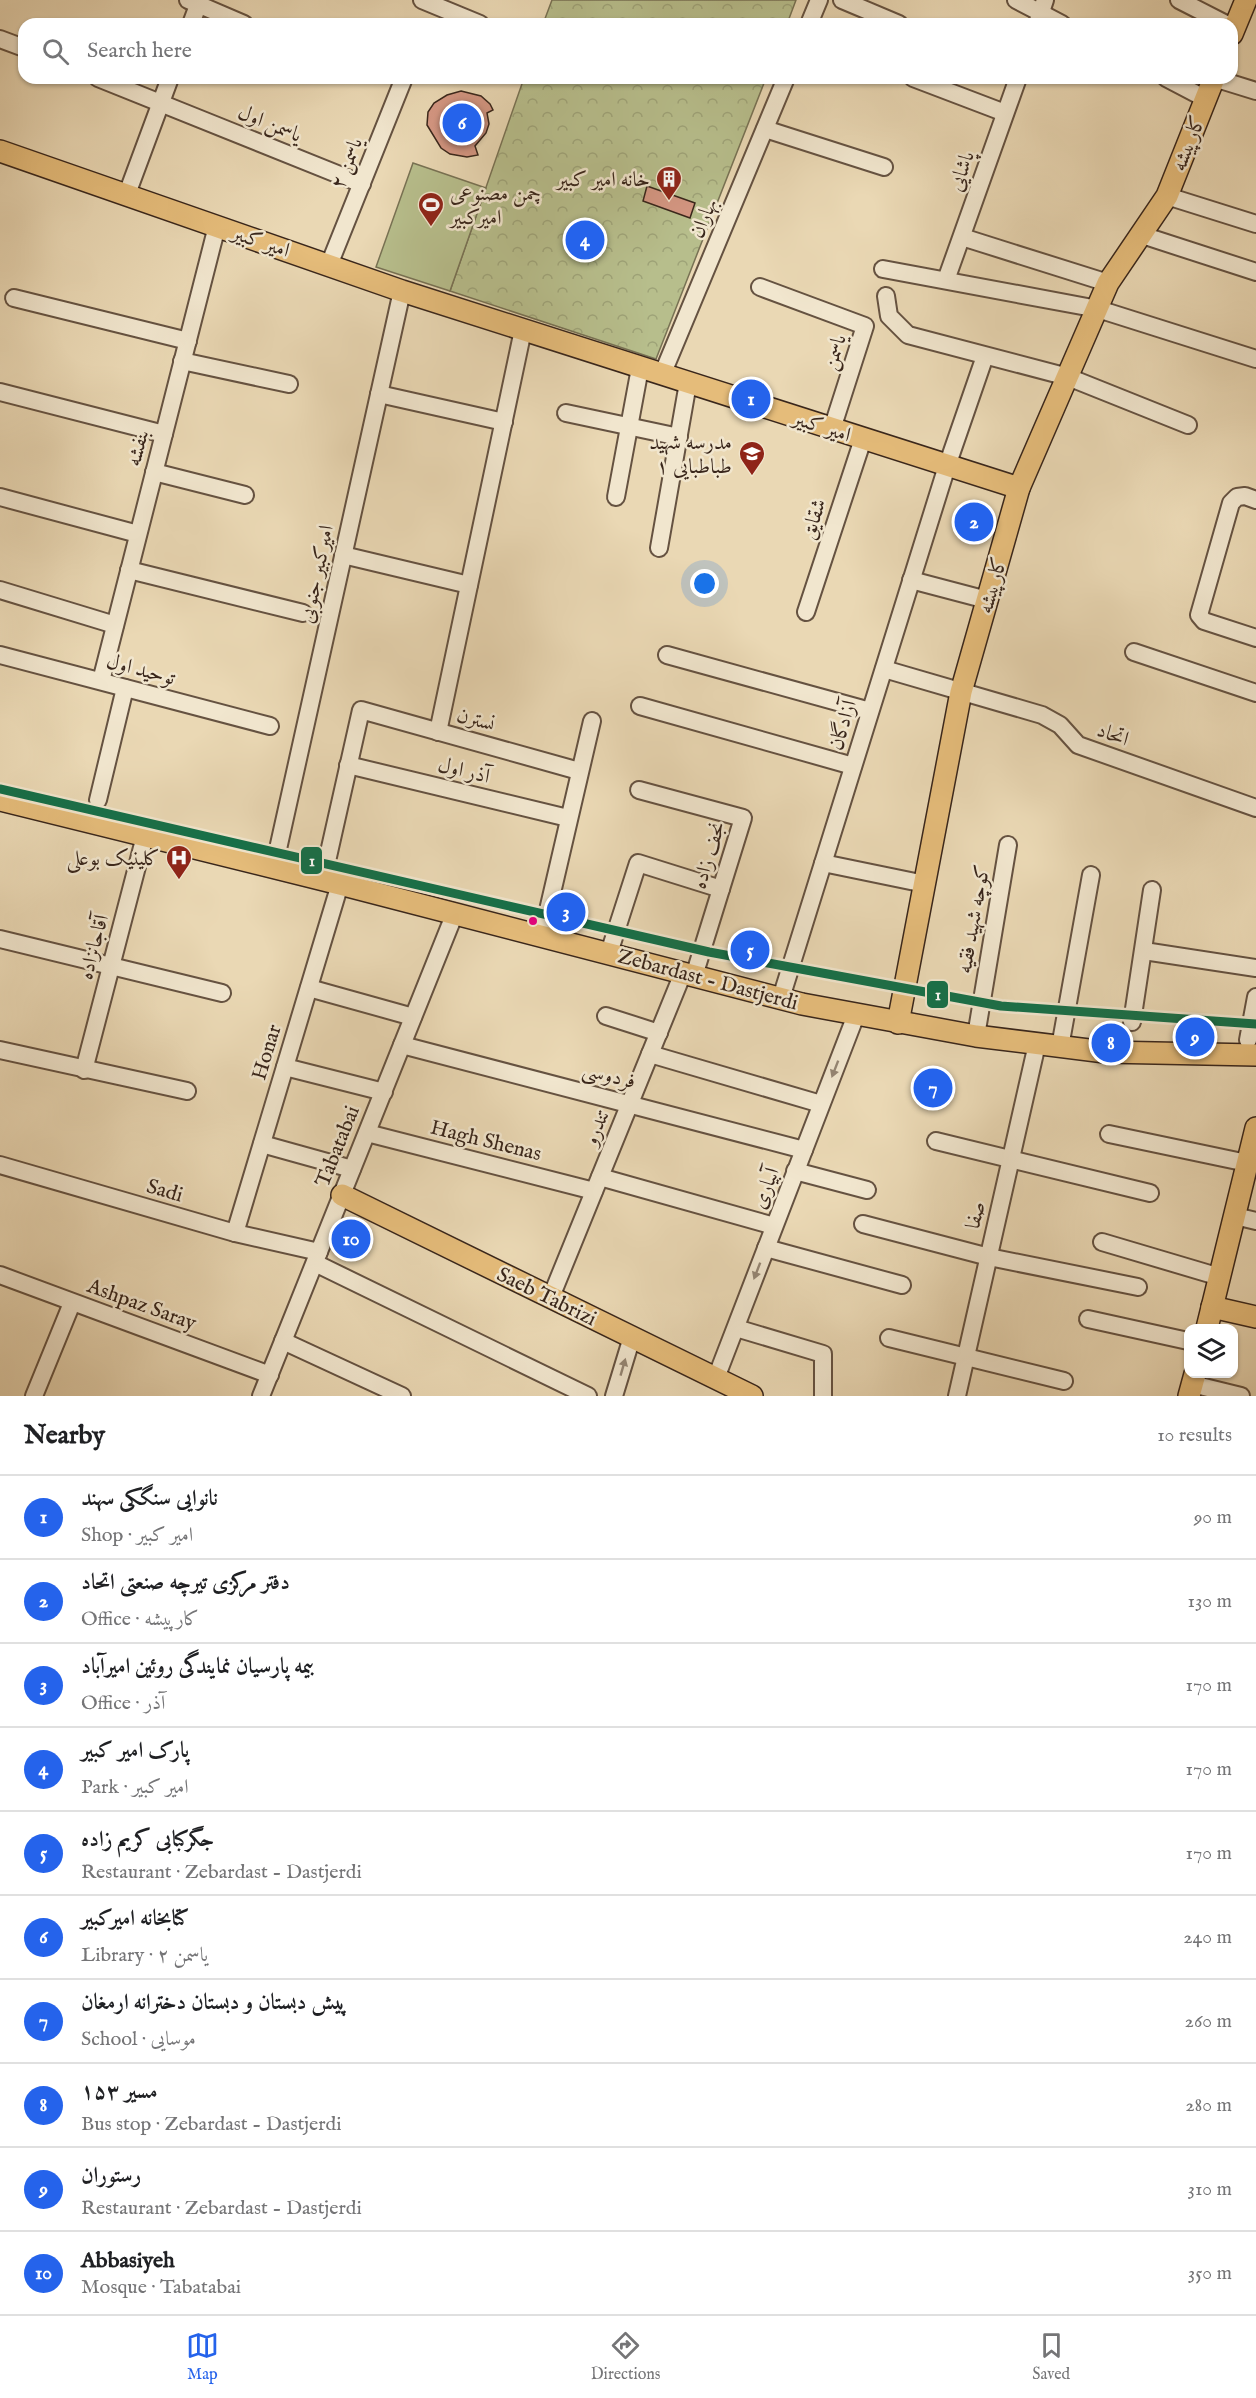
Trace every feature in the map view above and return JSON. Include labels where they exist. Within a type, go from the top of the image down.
[{"type":"main road","points":[[1236,18],[1246,0]]},
{"type":"main road","name":"کارپیشه","points":[[898,1023],[961,692],[1019,488],[1108,283],[1167,196],[1212,84]]},
{"type":"main road","name":"امیر کبیر","points":[[0,151],[402,291],[1019,488]]},
{"type":"main road","name":"Zebardast - Dastjerdi","points":[[0,801],[331,881],[781,998],[856,1015],[976,1036],[1105,1052],[1250,1049]]},
{"type":"main road","points":[[1208,1324],[1256,1128]]},
{"type":"main road","name":"Saeb Tabrizi","points":[[342,1195],[752,1396]]},
{"type":"main road","points":[[1212,1307],[1256,1317]]},
{"type":"street","points":[[422,0],[466,18]]},
{"type":"street","points":[[812,18],[819,0]]},
{"type":"street","points":[[842,0],[885,18]]},
{"type":"street","points":[[1016,0],[1041,12]]},
{"type":"street","points":[[1179,0],[1212,18]]},
{"type":"street","points":[[192,18],[195,2],[231,18]]},
{"type":"street","points":[[0,39],[18,46]]},
{"type":"street","name":"یاسمن اول","points":[[113,84],[362,184]]},
{"type":"street","points":[[127,194],[169,84]]},
{"type":"street","name":"یاسمن ۲","points":[[329,265],[402,84]]},
{"type":"street","name":"بهاران","points":[[662,375],[784,84]]},
{"type":"street","points":[[929,84],[1005,113]]},
{"type":"street","name":"پاشایی","points":[[946,280],[1015,84]]},
{"type":"street","points":[[1177,84],[1206,99]]},
{"type":"street","points":[[1232,84],[1256,92]]},
{"type":"street","points":[[765,129],[884,167]]},
{"type":"street","points":[[1167,196],[1256,224]]},
{"type":"street","name":"بنفشه","points":[[101,681],[217,226]]},
{"type":"street","points":[[1142,235],[1256,272]]},
{"type":"street","points":[[962,237],[1108,283]]},
{"type":"street","points":[[883,269],[1098,309],[1256,359]]},
{"type":"street","name":"یاسمن","points":[[760,287],[865,326],[832,429]]},
{"type":"street","name":"امیرکبیر جنوبی","points":[[274,867],[402,291]]},
{"type":"street","points":[[886,296],[889,316],[908,335],[1068,377],[1188,425]]},
{"type":"street","points":[[14,298],[188,341]]},
{"type":"street","points":[[438,732],[523,330]]},
{"type":"street","name":"آزادگان","points":[[781,998],[947,466],[985,356]]},
{"type":"street","points":[[183,361],[289,384]]},
{"type":"street","points":[[616,497],[640,368]]},
{"type":"street","points":[[659,548],[688,383]]},
{"type":"street","points":[[0,392],[164,434]]},
{"type":"street","points":[[379,394],[504,422]]},
{"type":"street","points":[[566,413],[679,437]]},
{"type":"street","name":"شقایق","points":[[806,612],[863,439]]},
{"type":"street","points":[[154,472],[245,495]]},
{"type":"street","points":[[1256,500],[1245,496],[1237,497],[1231,503],[1199,609],[1199,615],[1204,621],[1256,638]]},
{"type":"street","points":[[0,497],[138,534]]},
{"type":"street","points":[[343,555],[469,585]]},
{"type":"street","points":[[129,570],[303,613]]},
{"type":"street","points":[[911,580],[987,600]]},
{"type":"street","points":[[0,590],[116,625]]},
{"type":"street","points":[[1134,652],[1256,693]]},
{"type":"street","name":"توحید اول","points":[[0,655],[270,726]]},
{"type":"street","points":[[667,655],[870,711]]},
{"type":"street","name":"اتحاد","points":[[884,669],[1042,715],[1060,725],[1078,745],[1256,808]]},
{"type":"street","points":[[98,800],[125,688]]},
{"type":"street","points":[[640,706],[853,766]]},
{"type":"street","name":"نسترن","points":[[361,710],[579,771]]},
{"type":"street","name":"Honar","points":[[236,1233],[309,988],[331,881],[348,765],[361,710]]},
{"type":"street","points":[[542,936],[592,721]]},
{"type":"street","name":"آذر اول","points":[[348,765],[568,818]]},
{"type":"street","name":"نجف زاده","points":[[639,790],[743,818],[721,889],[688,974]]},
{"type":"street","name":"آقاجانزاده","points":[[84,1070],[145,836]]},
{"type":"street","name":"کوچه شهید فقیه","points":[[976,1036],[1008,845]]},
{"type":"street","points":[[609,954],[638,863],[721,889]]},
{"type":"street","points":[[823,863],[925,884]]},
{"type":"street","points":[[1060,1047],[1091,875]]},
{"type":"street","points":[[1132,1022],[1152,890]]},
{"type":"street","name":"Tabatabai","points":[[261,1396],[455,913]]},
{"type":"street","points":[[0,939],[222,993]]},
{"type":"street","points":[[1144,951],[1256,968]]},
{"type":"street","name":"تندرو","points":[[550,1297],[650,1054],[688,974]]},
{"type":"street","points":[[309,988],[413,1017]]},
{"type":"street","points":[[1250,1049],[1256,997]]},
{"type":"street","name":"آبیاری","points":[[716,1378],[856,1015]]},
{"type":"street","points":[[606,1016],[659,1033]]},
{"type":"street","name":"صفا","points":[[957,1396],[1037,1044]]},
{"type":"street","name":"فردوسی","points":[[402,1045],[804,1150]]},
{"type":"street","points":[[0,1050],[187,1091]]},
{"type":"street","points":[[650,1054],[821,1104]]},
{"type":"street","points":[[285,1067],[384,1092]]},
{"type":"street","name":"Hagh Shenas","points":[[367,1133],[774,1226]]},
{"type":"street","points":[[1109,1134],[1247,1163]]},
{"type":"street","points":[[936,1141],[1150,1193]]},
{"type":"street","points":[[262,1143],[352,1169]]},
{"type":"street","name":"Sadi","points":[[0,1165],[317,1257],[588,1396]]},
{"type":"street","points":[[795,1171],[867,1190]]},
{"type":"street","points":[[1235,1216],[1256,1221]]},
{"type":"street","points":[[863,1224],[988,1257],[1138,1287]]},
{"type":"street","points":[[1102,1242],[1220,1276]]},
{"type":"street","points":[[766,1248],[902,1284]]},
{"type":"street","name":"Ashpaz Saray","points":[[0,1275],[270,1375]]},
{"type":"street","points":[[34,1396],[72,1303]]},
{"type":"street","points":[[1088,1319],[1184,1340]]},
{"type":"street","points":[[736,1328],[823,1354],[823,1396]]},
{"type":"street","points":[[614,1396],[632,1337]]},
{"type":"street","points":[[889,1338],[1064,1381]]},
{"type":"street","points":[[284,1341],[402,1396]]},
{"type":"street","points":[[1192,1385],[1241,1396]]},
{"type":"green space","points":[[552,0],[796,0],[789,18],[545,18]]},
{"type":"green space","points":[[522,84],[764,84],[656,359],[450,291]]},
{"type":"green space","name":"چمن مصنوعی امیرکبیر","points":[[413,163],[486,188],[450,291],[376,267]]},
{"type":"building","points":[[461,91],[481,96],[493,110],[487,113],[489,124],[486,133],[475,146],[478,155],[467,157],[450,154],[441,148],[427,125],[428,112],[434,103],[447,95]]},
{"type":"building","name":"خانه امیر کبیر","points":[[647,186],[695,203],[690,218],[643,201]]},
{"type":"transit line","name":"1","points":[[0,789],[709,952],[1001,1006],[1256,1024]]},
{"type":"place","name":"کتابخانه امیرکبیر","points":[[462,123]]},
{"type":"place","name":"خانه امیر کبیر","points":[[669,202]]},
{"type":"place","name":"چمن مصنوعی امیرکبیر","points":[[431,228]]},
{"type":"place","name":"پارک امیر کبیر","points":[[585,240]]},
{"type":"place","name":"نانوایی سنگکی سهند","points":[[751,399]]},
{"type":"place","name":"مدرسه شهید طباطبایی ۱","points":[[752,477]]},
{"type":"place","name":"دفتر مرکزی تیرچه صنعتی اتحاد","points":[[974,522]]},
{"type":"place","name":"کلینیک بوعلی","points":[[179,881]]},
{"type":"place","name":"بیمه پارسیان نمایندگی روئین امیرآباد","points":[[566,912]]},
{"type":"place","name":"جگرکبابی کریم زاده","points":[[750,950]]},
{"type":"place","name":"رستوران","points":[[1195,1037]]},
{"type":"place","name":"مسیر ۱۵۳","points":[[1111,1043]]},
{"type":"place","name":"پیش دبستان و دبستان دخترانه ارمغان","points":[[933,1088]]},
{"type":"place","name":"Abbasiyeh","points":[[351,1239]]}]
